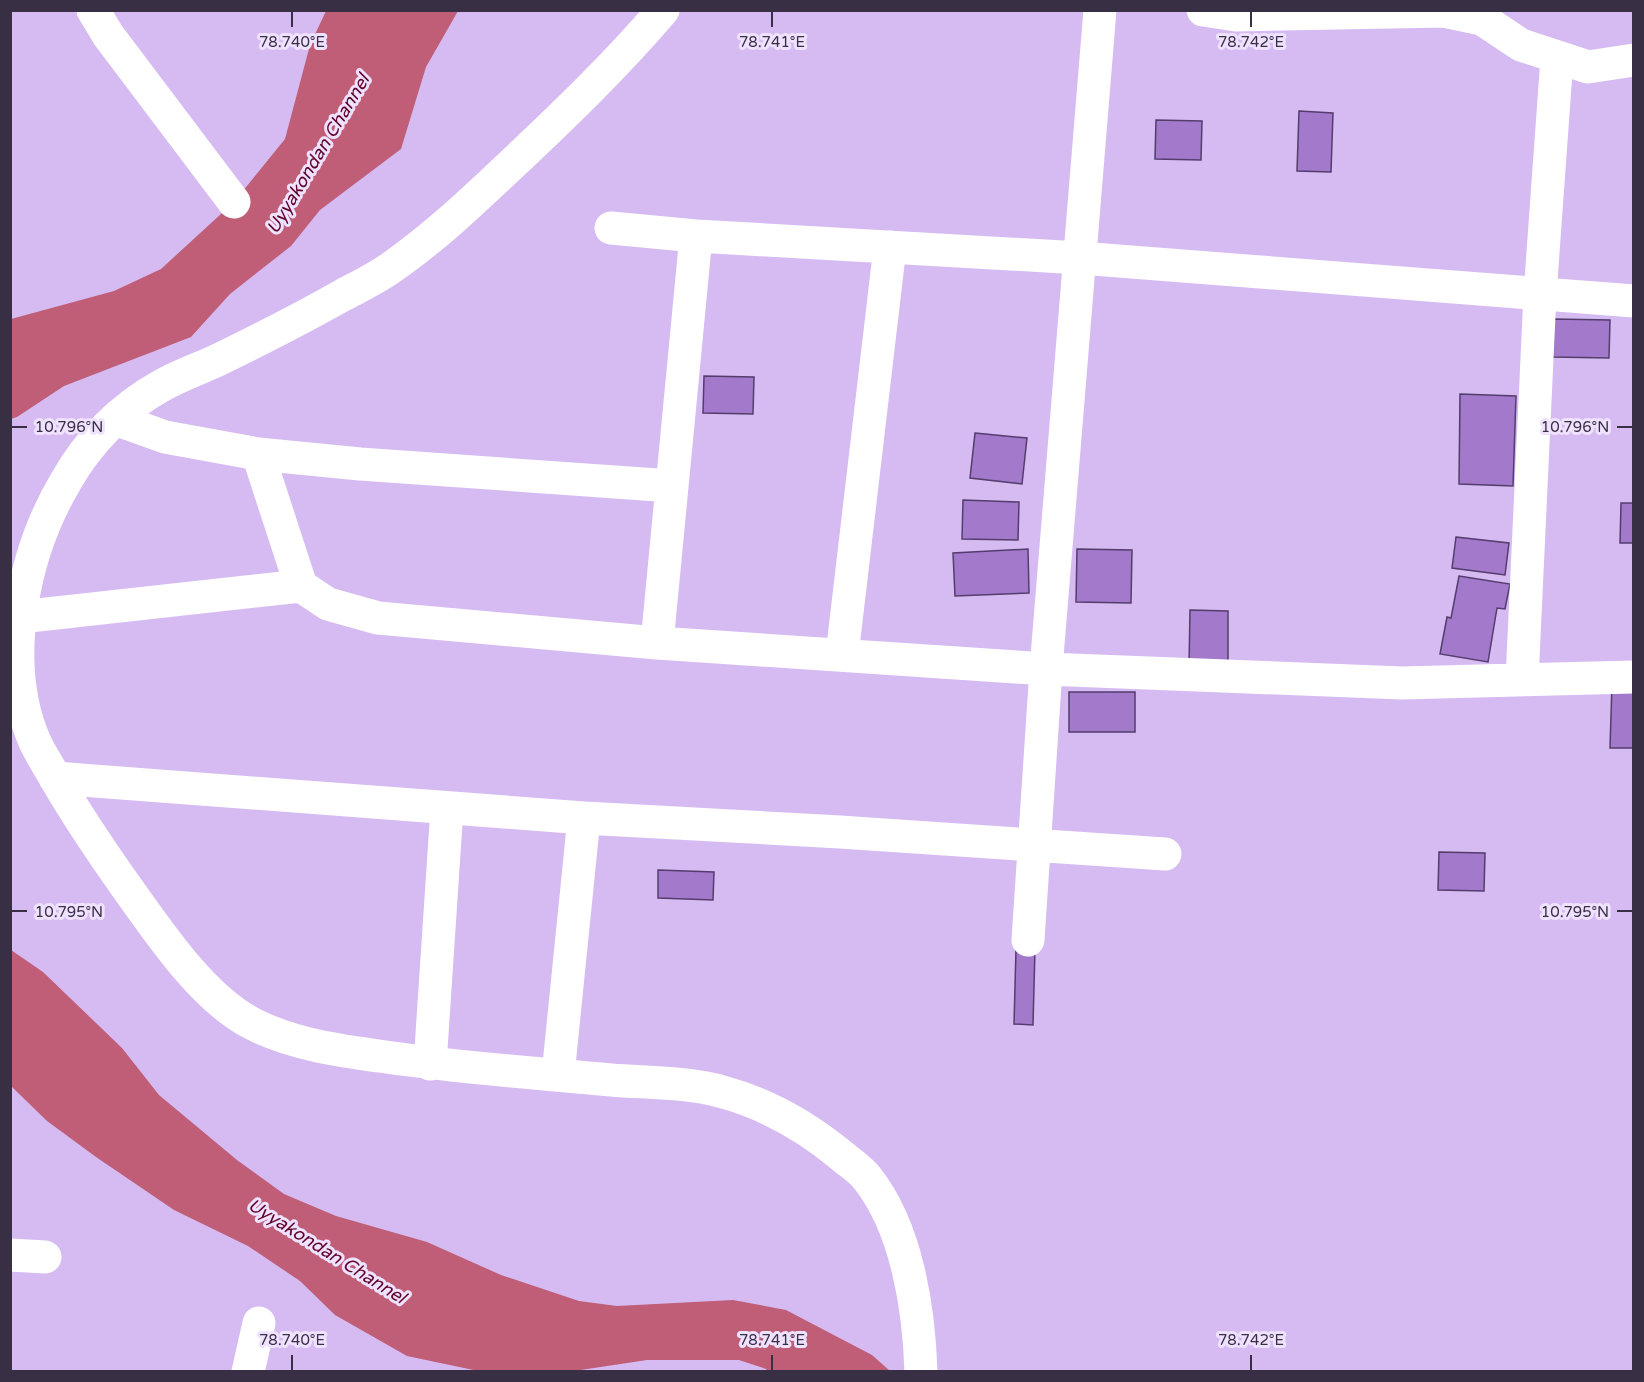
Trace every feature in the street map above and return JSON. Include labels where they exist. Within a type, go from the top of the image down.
[{"type":"street","points":[[93,10],[108,35],[234,202]]},
{"type":"street","points":[[663,10],[556,123],[458,216],[389,270],[230,354],[159,387],[115,419],[88,448],[64,484],[40,536],[27,578],[20,617],[17,660],[24,711],[35,743],[78,817],[151,922],[199,981],[228,1008],[252,1024],[291,1039],[339,1050],[430,1064],[677,1085],[720,1091],[760,1105],[812,1131],[866,1176],[890,1216],[907,1261],[921,1371]]},
{"type":"street","points":[[1028,940],[1046,669],[1100,10]]},
{"type":"street","points":[[1203,10],[1236,15],[1444,10],[1482,19],[1521,45],[1588,67],[1634,60]]},
{"type":"street","points":[[1522,680],[1540,294],[1557,58]]},
{"type":"street","points":[[610,228],[696,236],[1080,258],[1634,301]]},
{"type":"street","points":[[657,643],[696,236]]},
{"type":"street","points":[[842,655],[891,247]]},
{"type":"street","points":[[115,419],[165,437],[258,454],[360,464],[672,486]]},
{"type":"street","points":[[258,454],[301,586],[328,604],[378,618],[657,643],[1046,669],[1402,683],[1634,677]]},
{"type":"street","points":[[20,617],[301,586]]},
{"type":"street","points":[[56,778],[584,818],[1035,844],[1165,854]]},
{"type":"street","points":[[430,1064],[447,808]]},
{"type":"street","points":[[558,1075],[584,818]]},
{"type":"street","points":[[10,1256],[45,1257]]},
{"type":"street","points":[[248,1371],[259,1323]]},
{"type":"water","name":"Uyyakondan Channel","points":[[326,11],[458,11],[426,67],[401,149],[320,210],[291,246],[230,294],[191,337],[64,386],[11,419],[11,319],[114,291],[161,269],[234,202],[285,139],[310,45]]},
{"type":"water","name":"Uyyakondan Channel","points":[[11,950],[43,972],[122,1048],[159,1095],[237,1160],[284,1194],[336,1216],[427,1242],[501,1275],[579,1301],[617,1306],[733,1300],[786,1310],[872,1355],[890,1371],[768,1372],[766,1369],[739,1360],[647,1360],[574,1371],[483,1372],[407,1356],[335,1315],[300,1281],[248,1246],[174,1210],[96,1157],[47,1121],[11,1086]]},
{"type":"building","points":[[1299,111],[1333,113],[1331,172],[1297,171]]},
{"type":"building","points":[[1156,120],[1202,121],[1201,160],[1155,159]]},
{"type":"building","points":[[1553,319],[1610,320],[1609,358],[1552,357]]},
{"type":"building","points":[[704,376],[754,377],[753,414],[703,413]]},
{"type":"building","points":[[1460,394],[1516,396],[1513,486],[1459,484]]},
{"type":"building","points":[[975,433],[1027,438],[1022,484],[970,478]]},
{"type":"building","points":[[963,500],[1019,502],[1018,540],[962,539]]},
{"type":"building","points":[[1621,503],[1634,503],[1634,543],[1620,543]]},
{"type":"building","points":[[1456,537],[1509,543],[1505,575],[1452,568]]},
{"type":"building","points":[[1028,549],[1029,593],[955,596],[953,553]]},
{"type":"building","points":[[1077,549],[1132,550],[1131,603],[1076,602]]},
{"type":"building","points":[[1459,576],[1510,584],[1505,609],[1497,608],[1488,662],[1440,654],[1447,617],[1451,618]]},
{"type":"building","points":[[1190,610],[1228,611],[1228,667],[1189,667]]},
{"type":"building","points":[[1612,684],[1634,684],[1634,748],[1610,748]]},
{"type":"building","points":[[1069,692],[1135,692],[1135,732],[1069,732]]},
{"type":"building","points":[[1439,852],[1485,853],[1484,891],[1438,890]]},
{"type":"building","points":[[658,870],[714,872],[713,900],[658,898]]},
{"type":"building","points":[[1016,949],[1035,949],[1033,1025],[1014,1024]]}]
